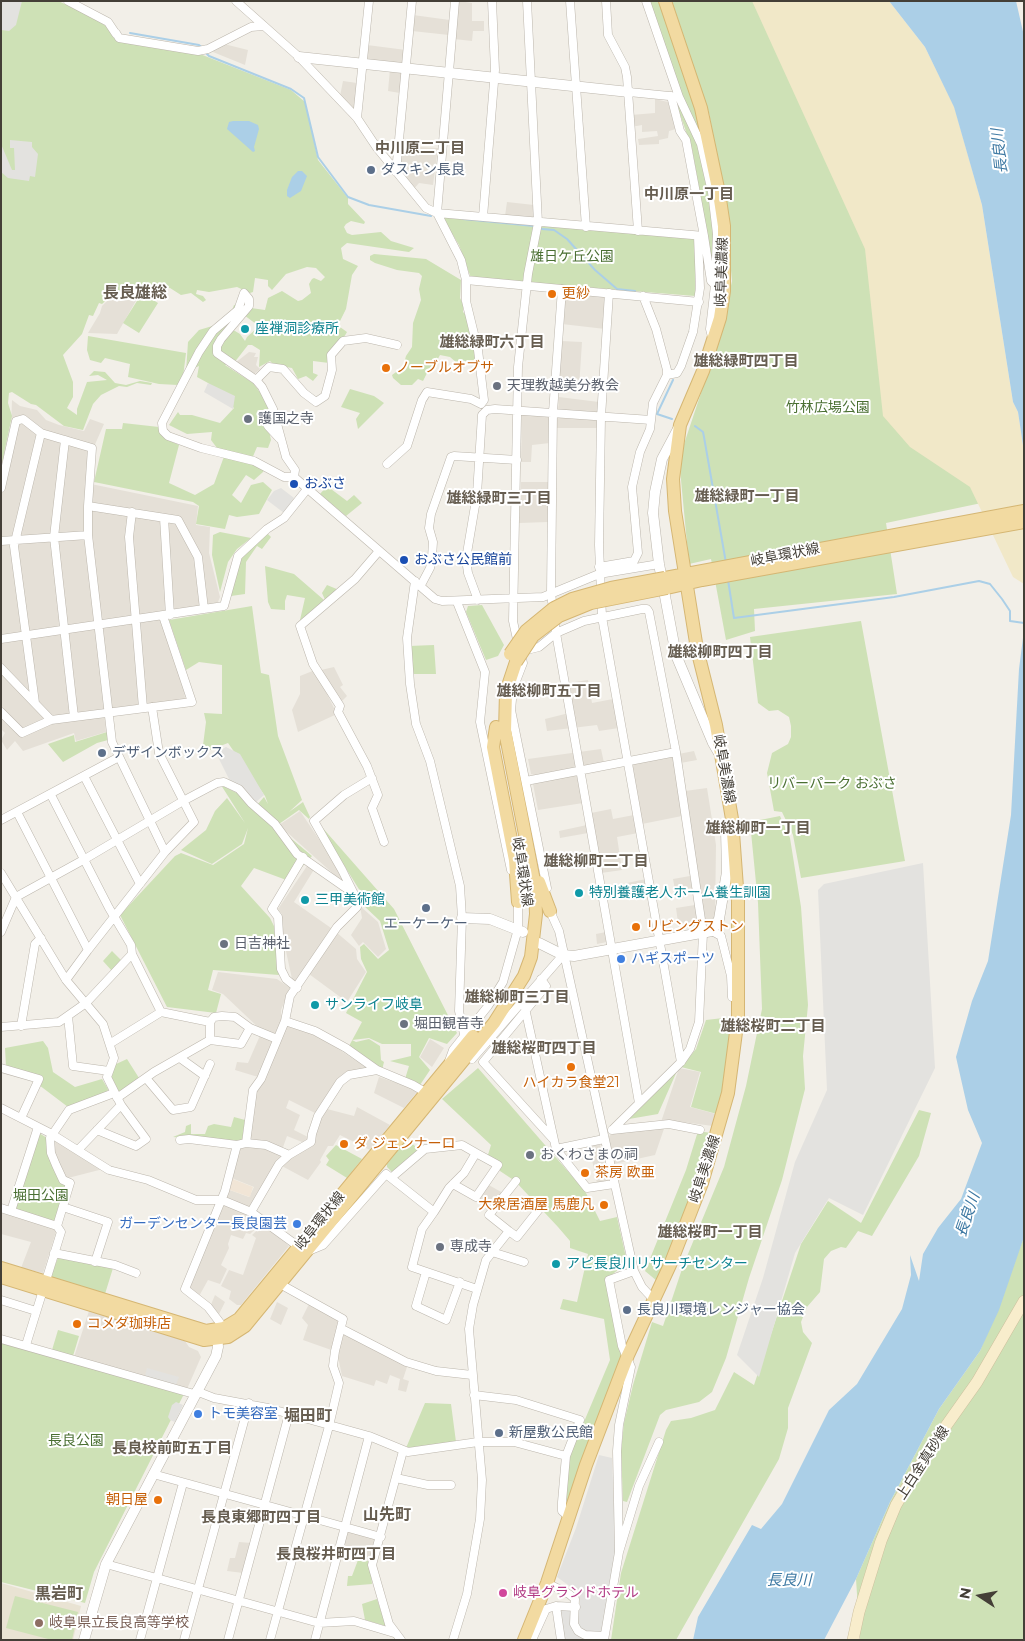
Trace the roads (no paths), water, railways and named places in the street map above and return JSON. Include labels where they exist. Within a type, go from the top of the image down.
[{"type":"main road","name":"岐阜美濃線","points":[[524,1640],[547,1583],[586,1465],[628,1355],[654,1300],[702,1183],[728,1093],[738,1017],[738,901],[732,819],[722,758],[697,648],[685,579],[673,479],[680,425],[713,344],[724,290],[725,258],[719,193],[701,108],[666,1]]},
{"type":"main road","name":"岐阜環状線","points":[[451,1068],[425,1092],[302,1250],[280,1284],[245,1326],[228,1337],[220,1333],[239,1319],[302,1250],[368,1176],[397,1141],[451,1068],[508,989],[516,973],[528,933],[526,885],[500,729],[506,692],[515,656],[533,636],[559,616],[591,603],[666,583],[1024,510]]},
{"type":"main road","name":"岐阜環状線","points":[[702,575],[1024,522]]},
{"type":"main road","points":[[500,729],[493,747],[515,860],[518,902]]},
{"type":"main road","points":[[500,729],[521,786],[540,886],[550,911]]},
{"type":"main road","points":[[1,1268],[43,1286]]},
{"type":"main road","points":[[1,1277],[43,1286],[206,1331],[220,1333]]},
{"type":"main road","name":"上白金真砂線","points":[[853,1640],[864,1594],[881,1541],[896,1505],[931,1447],[986,1366],[1024,1301]]},
{"type":"street","points":[[68,1],[108,22],[119,38],[198,51],[208,49],[251,27],[262,26]]},
{"type":"street","points":[[236,1],[299,57],[358,118],[377,148],[426,208],[437,213],[701,236]]},
{"type":"street","points":[[358,118],[369,1]]},
{"type":"street","points":[[396,172],[412,1]]},
{"type":"street","points":[[387,464],[408,446],[422,400],[427,392],[471,399],[483,403],[478,350],[466,301],[466,280],[461,260],[437,213],[456,1]]},
{"type":"street","points":[[483,217],[495,78],[492,1]]},
{"type":"street","points":[[527,1],[538,223],[527,285],[518,367],[519,410],[513,621],[515,656],[523,663],[514,689],[511,710],[545,883],[551,900],[550,911],[559,931],[634,1271],[642,1287],[654,1300]]},
{"type":"street","points":[[570,1],[586,227]]},
{"type":"street","points":[[606,1],[608,35],[625,67],[629,92],[638,231]]},
{"type":"street","points":[[646,1],[675,97],[680,131],[686,140],[701,236],[711,281],[715,285]]},
{"type":"street","points":[[299,57],[675,97]]},
{"type":"street","points":[[675,97],[701,144],[712,192],[717,234],[715,285],[710,329],[713,344]]},
{"type":"street","points":[[667,376],[677,373],[693,332],[699,302],[701,236]]},
{"type":"street","points":[[466,280],[699,302]]},
{"type":"street","points":[[562,289],[553,412],[550,593],[639,1103]]},
{"type":"street","points":[[294,477],[294,470],[280,439],[271,406],[256,380],[217,353],[217,346],[221,339],[249,306],[249,299],[244,293],[238,310],[213,331],[205,342],[162,422],[163,431],[179,441],[259,463],[284,477],[294,477],[435,599],[457,602],[543,596],[599,570],[634,560],[638,553],[632,487],[640,452],[650,429],[653,403],[667,376],[656,329],[643,296]]},
{"type":"street","points":[[609,293],[601,416],[599,570],[602,617],[680,1062]]},
{"type":"street","points":[[256,380],[269,367],[283,369],[304,393],[316,402],[325,396],[332,370],[331,355],[343,341],[366,338],[397,345]]},
{"type":"street","points":[[478,600],[468,574],[466,558],[477,494],[482,415],[487,410],[495,409],[651,420]]},
{"type":"street","points":[[1,488],[16,421],[23,418],[41,433],[92,448],[88,535],[112,742],[166,852]]},
{"type":"street","points":[[680,425],[662,459],[655,492],[653,513],[659,564],[676,655],[712,743],[722,758]]},
{"type":"street","points":[[268,426],[280,439]]},
{"type":"street","points":[[35,703],[14,540],[41,433]]},
{"type":"street","points":[[65,440],[54,537],[74,717]]},
{"type":"street","points":[[464,1034],[459,1011],[462,918],[460,886],[430,761],[416,724],[411,693],[407,638],[418,583],[430,568],[433,542],[429,528],[430,514],[451,457],[517,460]]},
{"type":"street","points":[[1,639],[224,606],[238,556],[267,530],[284,518],[308,488]]},
{"type":"street","points":[[88,506],[178,520],[198,557],[204,609]]},
{"type":"street","points":[[132,512],[129,537],[143,708]]},
{"type":"street","points":[[1,712],[22,734],[51,720],[192,702],[167,615],[164,518]]},
{"type":"street","points":[[1,541],[88,535]]},
{"type":"street","points":[[379,551],[355,579],[300,626],[313,664],[340,706],[338,712],[361,752],[372,778],[378,795],[372,808],[384,842]]},
{"type":"street","points":[[599,570],[659,564]]},
{"type":"street","points":[[457,602],[485,672],[480,722],[511,870],[512,891],[518,902],[520,931],[503,982],[488,1006],[453,1050],[451,1068],[470,1062],[563,955]]},
{"type":"street","points":[[515,656],[539,647],[556,633],[584,621],[647,609],[676,752],[707,932],[699,1022],[690,1049],[680,1062],[612,1130],[603,1136],[555,1145]]},
{"type":"street","points":[[1,668],[51,720]]},
{"type":"street","points":[[66,980],[140,884],[194,822],[159,753],[152,707]]},
{"type":"street","points":[[526,781],[676,752]]},
{"type":"street","points":[[1,820],[119,757]]},
{"type":"street","points":[[84,776],[140,884]]},
{"type":"street","points":[[246,1143],[253,1090],[261,1079],[285,1021],[290,996],[337,927],[357,907],[358,902],[354,893],[314,821],[344,795],[372,778]]},
{"type":"street","points":[[2,927],[16,897],[183,801],[217,783],[224,782],[239,789],[251,803],[275,824],[297,854],[354,893]]},
{"type":"street","points":[[51,795],[114,917],[131,945],[132,954],[161,1012]]},
{"type":"street","points":[[17,812],[88,950]]},
{"type":"street","points":[[707,932],[719,919],[727,872],[726,830],[732,819]]},
{"type":"street","points":[[297,988],[286,979],[281,969],[278,917],[272,910],[303,857]]},
{"type":"street","points":[[1,873],[66,980],[104,1024],[114,1058],[107,1077],[117,1099],[146,1139],[136,1146],[97,1130]]},
{"type":"street","points":[[462,918],[490,919],[520,931]]},
{"type":"street","points":[[539,943],[563,955],[612,950],[707,932],[722,936],[731,976],[733,1009],[738,1017]]},
{"type":"street","points":[[21,1026],[35,944],[41,938]]},
{"type":"street","points":[[1,1028],[58,1022],[86,1003],[132,954]]},
{"type":"street","points":[[541,980],[546,986],[483,1062],[555,1145],[587,1188],[614,1184]]},
{"type":"street","points":[[523,999],[555,1145]]},
{"type":"street","points":[[111,1043],[161,1012],[210,1022]]},
{"type":"street","points":[[68,1016],[73,1066],[109,1071]]},
{"type":"street","points":[[210,1040],[210,1022],[214,1017],[234,1018],[250,1028],[277,1039]]},
{"type":"street","points":[[285,1021],[314,1031],[377,1070],[425,1092]]},
{"type":"street","points":[[78,1150],[97,1130],[117,1099],[146,1078],[210,1040],[241,1044],[250,1028]]},
{"type":"street","points":[[180,1058],[204,1076]]},
{"type":"street","points":[[146,1078],[173,1110],[191,1107],[210,1064]]},
{"type":"street","points":[[1,1068],[39,1079],[21,1118]]},
{"type":"street","points":[[251,1212],[279,1164],[289,1155],[311,1142],[318,1116],[340,1082],[349,1075],[377,1070]]},
{"type":"street","points":[[57,1226],[70,1183],[63,1180],[56,1165],[50,1146],[52,1134],[69,1110],[117,1099]]},
{"type":"street","points":[[1,1108],[52,1134],[109,1170],[148,1180],[196,1200],[222,1200],[251,1212],[302,1250],[323,1245],[388,1176],[426,1149],[462,1145],[498,1165],[498,1168],[476,1197],[453,1184]]},
{"type":"street","points":[[612,1130],[669,1124],[700,1130]]},
{"type":"street","points":[[11,1211],[38,1127]]},
{"type":"street","points":[[180,1140],[189,1139],[237,1145],[246,1143],[266,1145],[289,1155]]},
{"type":"street","points":[[388,1176],[384,1163],[396,1148],[397,1141]]},
{"type":"street","points":[[84,1640],[106,1564],[216,1356],[220,1333],[208,1307],[185,1290],[222,1200],[237,1145]]},
{"type":"street","points":[[476,1153],[464,1173],[453,1184],[422,1229],[412,1268],[477,1289]]},
{"type":"street","points":[[368,1176],[379,1170],[434,1212]]},
{"type":"street","points":[[516,1181],[489,1215],[517,1237],[540,1208]]},
{"type":"street","points":[[63,1207],[108,1222],[95,1262]]},
{"type":"street","points":[[1,1208],[57,1226],[61,1232],[26,1345]]},
{"type":"street","points":[[453,1640],[467,1594],[480,1519],[482,1480],[469,1329],[482,1267],[509,1231]]},
{"type":"street","points":[[492,1252],[524,1262]]},
{"type":"street","points":[[54,1254],[115,1266],[136,1273]]},
{"type":"street","points":[[619,1552],[616,1450],[631,1367],[628,1355],[622,1346],[609,1280],[634,1271]]},
{"type":"street","points":[[426,1272],[416,1306],[446,1320],[460,1282]]},
{"type":"street","points":[[270,1640],[339,1383],[333,1366],[343,1319],[280,1284]]},
{"type":"street","points":[[1,1300],[36,1311]]},
{"type":"street","points":[[342,1329],[406,1362],[436,1370],[472,1375]]},
{"type":"street","points":[[1,1339],[195,1393],[249,1403],[369,1436],[403,1451],[408,1452],[478,1442],[514,1442],[566,1456]]},
{"type":"street","points":[[474,1395],[516,1400],[580,1420],[566,1456],[562,1511],[569,1517]]},
{"type":"street","points":[[184,1640],[249,1403]]},
{"type":"street","points":[[228,1640],[289,1414]]},
{"type":"street","points":[[315,1640],[369,1436]]},
{"type":"street","points":[[547,1583],[575,1599],[574,1624],[578,1632],[604,1638],[619,1552],[639,1486],[659,1442]]},
{"type":"street","points":[[400,1640],[394,1633],[379,1595],[372,1565],[403,1451]]},
{"type":"street","points":[[153,1474],[380,1537]]},
{"type":"street","points":[[396,1478],[428,1485],[451,1486]]},
{"type":"street","points":[[140,1640],[183,1483]]},
{"type":"street","points":[[106,1564],[156,1580],[319,1623],[354,1621],[394,1633]]},
{"type":"street","points":[[532,1640],[546,1609],[556,1606],[576,1607]]},
{"type":"street","points":[[556,1606],[561,1640]]},
{"type":"water","name":"長良川","points":[[889,1],[1016,1],[1024,36],[1024,452],[1018,412],[1013,402],[982,205],[954,107],[925,47]]},
{"type":"water","points":[[249,121],[258,125],[255,151],[253,152],[227,129],[229,122]]},
{"type":"water","points":[[298,171],[302,171],[307,176],[301,191],[290,198],[287,196],[287,190],[292,177]]},
{"type":"water","name":"長良川","points":[[1024,630],[1024,1237],[999,1310],[980,1351],[939,1409],[890,1502],[856,1579],[824,1640],[693,1640],[698,1617],[752,1525],[761,1529],[782,1504],[829,1410],[857,1384],[902,1309],[911,1275],[910,1255],[919,1281],[923,1254],[938,1228],[961,1199],[982,1143],[968,1110],[956,1057],[972,1001],[988,961],[1011,815],[1019,669]]},
{"type":"waterway","points":[[130,33],[199,45],[203,48]]},
{"type":"waterway","points":[[205,52],[209,56],[291,89],[304,98],[318,157],[348,197],[369,205],[431,216]]},
{"type":"waterway","points":[[463,219],[534,226]]},
{"type":"waterway","points":[[542,229],[554,230],[567,239],[595,270],[617,289],[635,291]]},
{"type":"waterway","points":[[672,419],[657,414],[673,380]]},
{"type":"waterway","points":[[695,426],[703,432],[726,563]]},
{"type":"waterway","points":[[728,580],[734,618],[894,597],[979,581],[990,584],[1002,599],[1010,611],[1010,621],[1024,623]]},
{"type":"place","name":"ダスキン長良","points":[[371,170]]},
{"type":"place","name":"更紗","points":[[552,294]]},
{"type":"place","name":"座禅洞診療所","points":[[245,329]]},
{"type":"place","name":"ノーブルオブサ","points":[[386,368]]},
{"type":"place","name":"天理教越美分教会","points":[[497,386]]},
{"type":"place","name":"護国之寺","points":[[248,419]]},
{"type":"place","name":"おぶさ","points":[[294,484]]},
{"type":"place","name":"おぶさ公民館前","points":[[404,560]]},
{"type":"place","name":"デザインボックス","points":[[102,753]]},
{"type":"place","name":"特別養護老人ホーム養生訓園","points":[[579,893]]},
{"type":"place","name":"三甲美術館","points":[[305,900]]},
{"type":"place","name":"エーケーケー","points":[[426,908]]},
{"type":"place","name":"リビングストン","points":[[636,927]]},
{"type":"place","name":"日吉神社","points":[[224,944]]},
{"type":"place","name":"ハギスポーツ","points":[[621,959]]},
{"type":"place","name":"サンライフ岐阜","points":[[315,1005]]},
{"type":"place","name":"堀田観音寺","points":[[404,1024]]},
{"type":"place","name":"ハイカラ食堂21","points":[[571,1067]]},
{"type":"place","name":"ダ ジェンナーロ","points":[[344,1144]]},
{"type":"place","name":"おくわさまの祠","points":[[530,1155]]},
{"type":"place","name":"茶房 欧亜","points":[[585,1173]]},
{"type":"place","name":"大衆居酒屋 馬鹿凡","points":[[604,1205]]},
{"type":"place","name":"ガーデンセンター長良園芸","points":[[297,1224]]},
{"type":"place","name":"専成寺","points":[[440,1247]]},
{"type":"place","name":"アピ長良川リサーチセンター","points":[[556,1264]]},
{"type":"place","name":"長良川環境レンジャー協会","points":[[627,1310]]},
{"type":"place","name":"コメダ珈琲店","points":[[77,1324]]},
{"type":"place","name":"トモ美容室","points":[[198,1414]]},
{"type":"place","name":"新屋敷公民館","points":[[499,1433]]},
{"type":"place","name":"朝日屋","points":[[158,1500]]},
{"type":"place","name":"岐阜グランドホテル","points":[[503,1593]]},
{"type":"place","name":"岐阜県立長良高等学校","points":[[39,1623]]},
{"type":"district","name":"中川原二丁目","points":[[420,149]]},
{"type":"district","name":"中川原一丁目","points":[[689,195]]},
{"type":"district","name":"長良雄総","points":[[135,293]]},
{"type":"district","name":"雄総緑町六丁目","points":[[492,343]]},
{"type":"district","name":"雄総緑町四丁目","points":[[746,362]]},
{"type":"district","name":"雄総緑町一丁目","points":[[747,497]]},
{"type":"district","name":"雄総緑町三丁目","points":[[499,499]]},
{"type":"district","name":"雄総柳町四丁目","points":[[720,653]]},
{"type":"district","name":"雄総柳町五丁目","points":[[549,692]]},
{"type":"district","name":"雄総柳町一丁目","points":[[758,829]]},
{"type":"district","name":"雄総柳町二丁目","points":[[596,862]]},
{"type":"district","name":"雄総柳町三丁目","points":[[517,998]]},
{"type":"district","name":"雄総桜町二丁目","points":[[773,1027]]},
{"type":"district","name":"雄総桜町四丁目","points":[[544,1049]]},
{"type":"district","name":"雄総桜町一丁目","points":[[710,1233]]},
{"type":"district","name":"堀田町","points":[[308,1416]]},
{"type":"district","name":"長良校前町五丁目","points":[[172,1449]]},
{"type":"district","name":"山先町","points":[[387,1515]]},
{"type":"district","name":"長良東郷町四丁目","points":[[261,1518]]},
{"type":"district","name":"長良桜井町四丁目","points":[[336,1555]]},
{"type":"district","name":"黒岩町","points":[[59,1594]]},
{"type":"park label","name":"雄日ケ丘公園","points":[[572,257]]},
{"type":"park label","name":"竹林広場公園","points":[[828,408]]},
{"type":"park label","name":"リバーパーク おぶさ","points":[[832,784]]},
{"type":"park label","name":"堀田公園","points":[[41,1196]]},
{"type":"park label","name":"長良公園","points":[[76,1441]]}]
